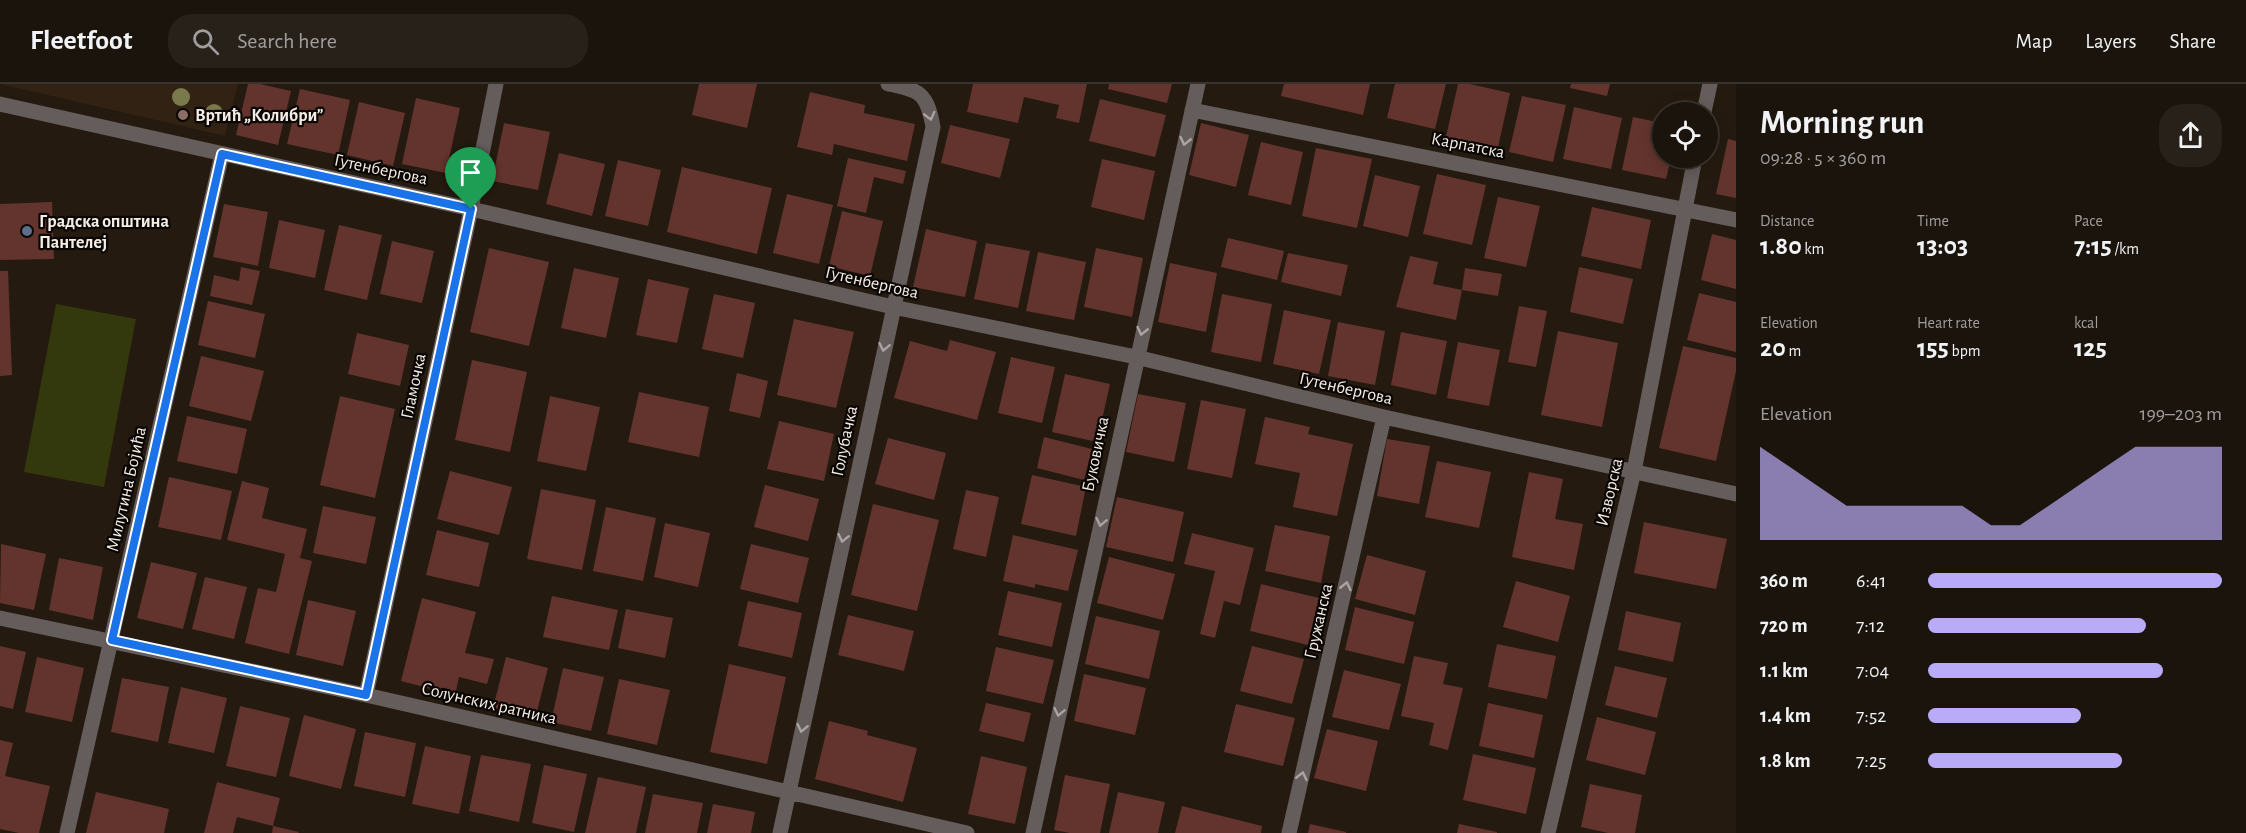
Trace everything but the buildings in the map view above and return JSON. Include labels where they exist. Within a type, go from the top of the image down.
[{"type":"street","name":"Гламочка","points":[[366,695],[496,84]]},
{"type":"street","name":"Голубачка","points":[[780,833],[892,307],[933,127],[930,110],[914,89],[888,84]]},
{"type":"street","name":"Буковичка","points":[[1033,833],[1136,357],[1198,84]]},
{"type":"street","points":[[1706,102],[1710,84]]},
{"type":"street","name":"Гутенбергова","points":[[0,104],[471,209],[892,307],[1136,357],[1384,417],[1736,494]]},
{"type":"street","name":"Карпатска","points":[[1192,111],[1736,220]]},
{"type":"street","name":"Милутина Бојића","points":[[67,833],[222,154]]},
{"type":"street","name":"Изворска","points":[[1548,833],[1634,471],[1693,168]]},
{"type":"street","name":"Гружанска","points":[[1289,833],[1384,417]]},
{"type":"street","name":"Солунских ратника","points":[[0,618],[366,695],[967,833]]},
{"type":"shaded area","name":"Вртић „Колибри”","points":[[0,84],[238,84],[225,136]]},
{"type":"green space","points":[[56,304],[136,319],[104,487],[24,472]]},
{"type":"place","name":"Вртић „Колибри”","points":[[183,115]]},
{"type":"place","name":"Градска општина Пантелеј","points":[[27,231]]},
{"type":"route","points":[[222,154],[471,209],[366,695],[112,640],[222,154]]}]
